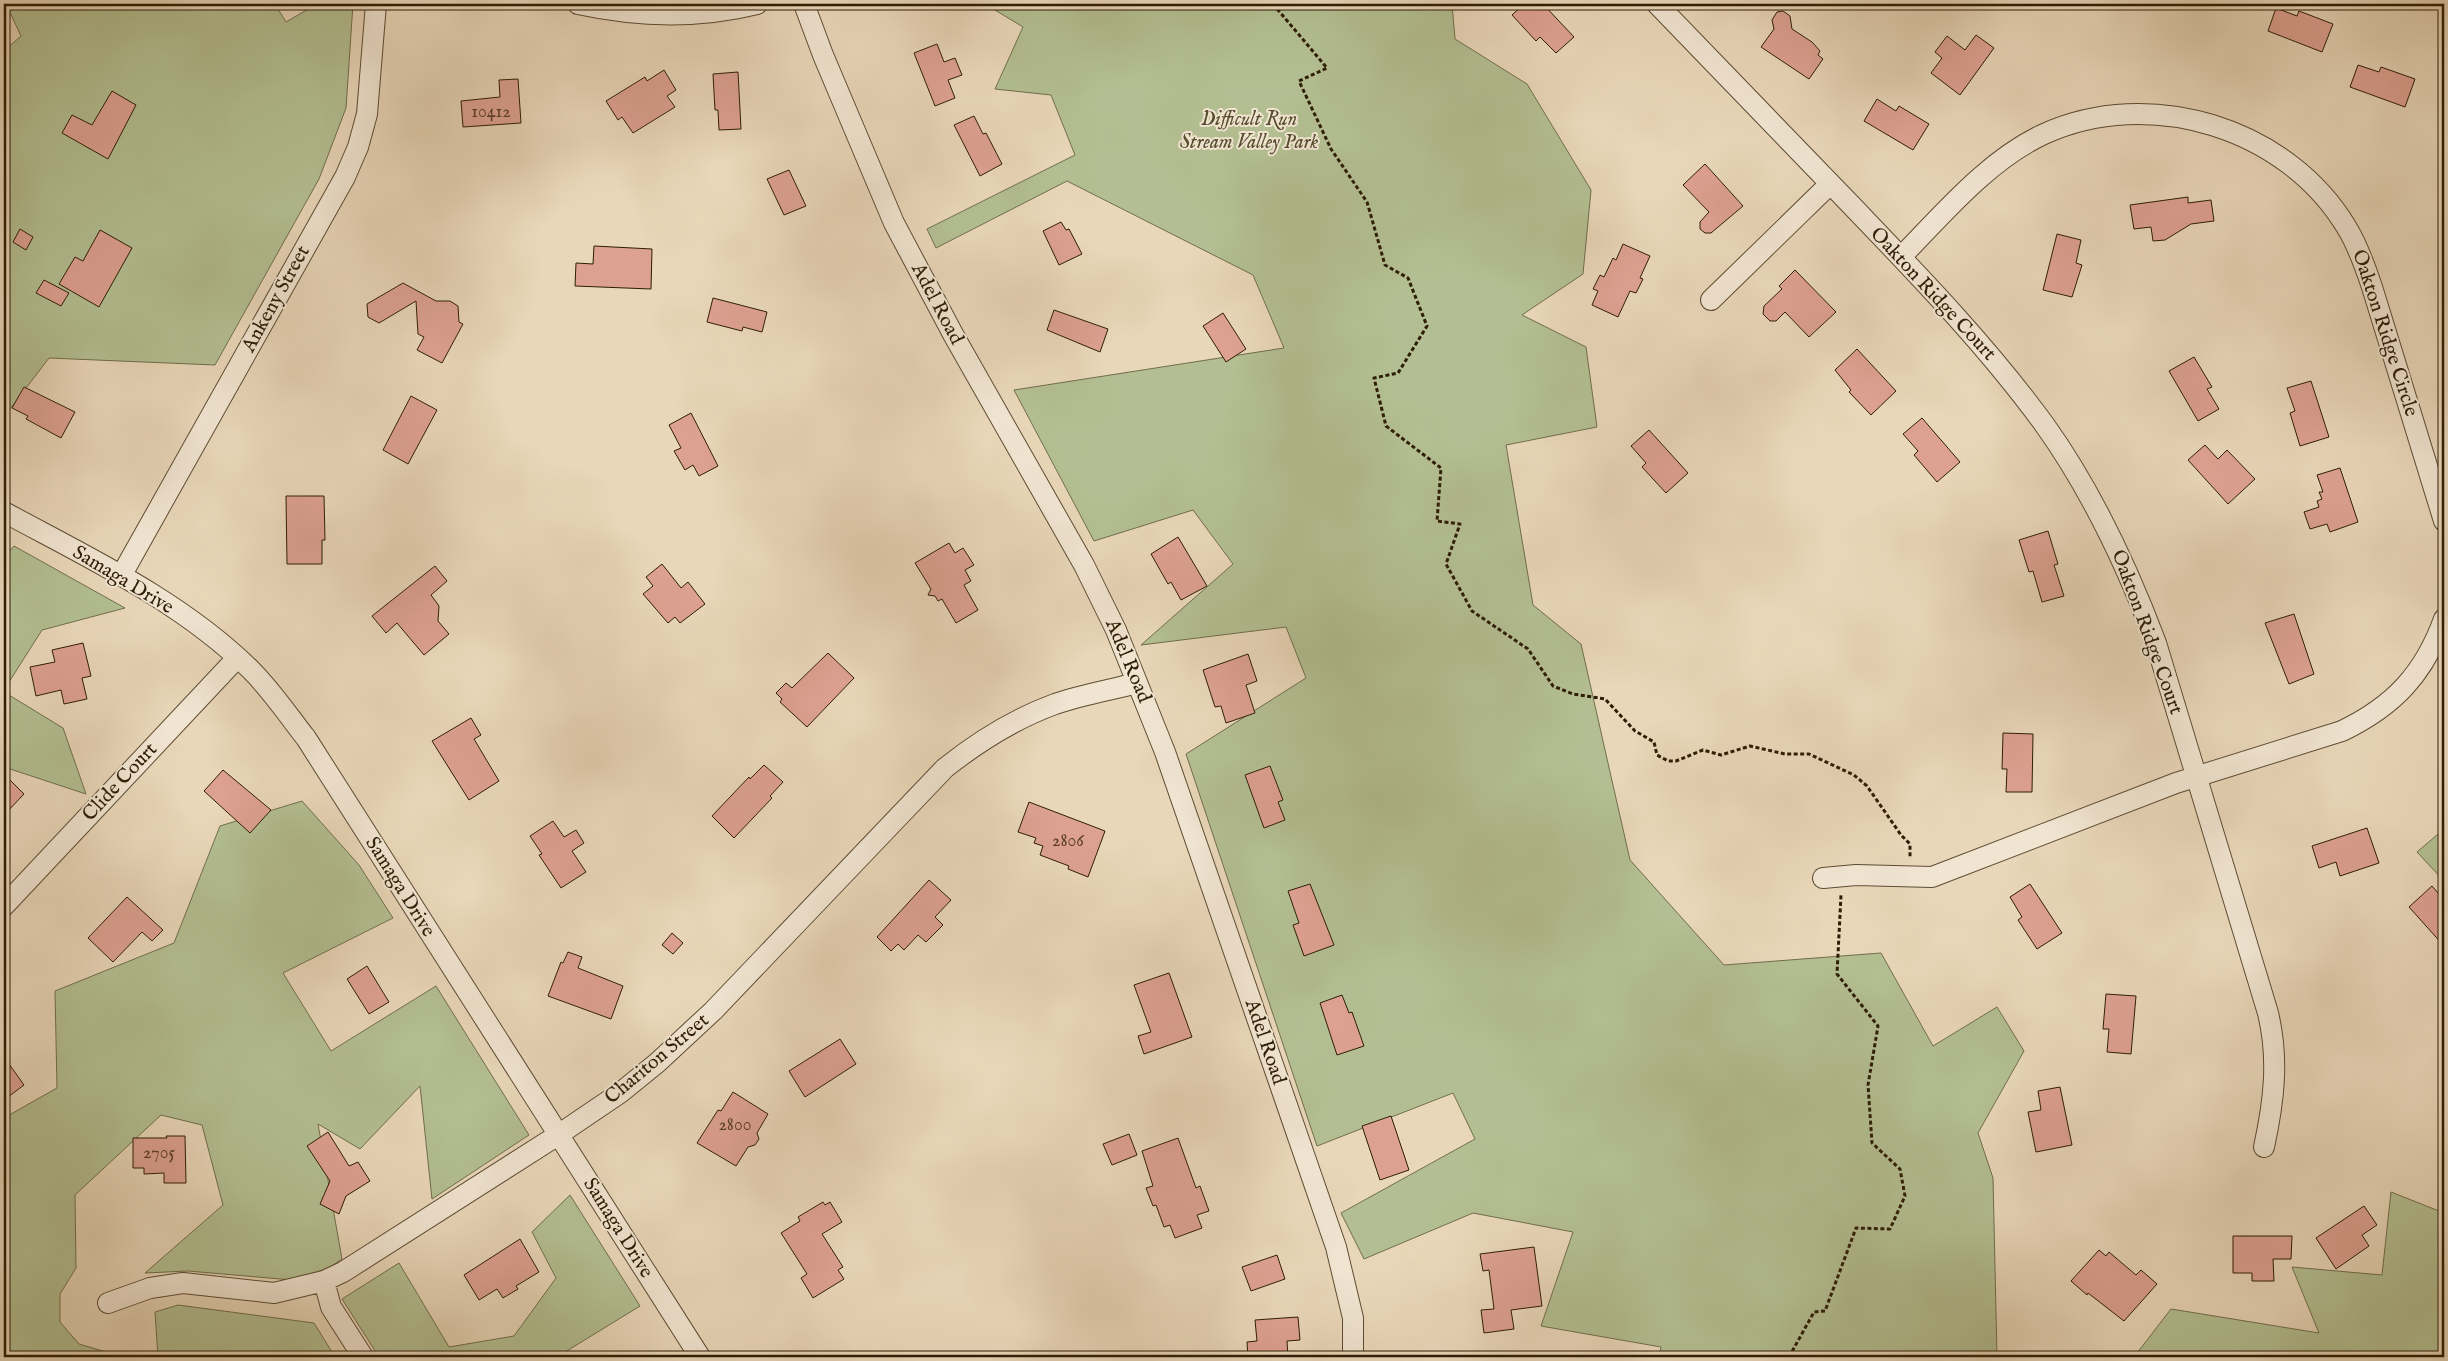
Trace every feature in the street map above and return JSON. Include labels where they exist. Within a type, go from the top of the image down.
[{"type":"street","name":"Ankeny Street","points":[[121,576],[345,177],[358,147],[367,114],[376,4]]},
{"type":"street","points":[[578,4],[649,15],[684,15],[727,11],[757,4]]},
{"type":"street","name":"Adel Road","points":[[804,4],[823,55],[894,223],[954,336],[1084,565],[1116,630],[1165,752],[1336,1247],[1352,1318],[1353,1357]]},
{"type":"street","name":"Oakton Ridge Court","points":[[1657,4],[1901,257],[1999,365],[2045,425],[2085,489],[2112,538],[2136,590],[2156,643],[2198,776],[2273,1033],[2275,1078],[2272,1113],[2264,1147]]},
{"type":"street","name":"Oakton Ridge Circle","points":[[1901,257],[1958,200],[2015,151],[2043,134],[2072,122],[2108,115],[2156,114],[2176,116],[2213,125],[2240,135],[2274,153],[2304,176],[2324,196],[2346,226],[2360,252],[2444,521]]},
{"type":"street","points":[[1711,300],[1830,184]]},
{"type":"street","name":"Samaga Drive","points":[[4,512],[121,576],[202,629],[237,658],[274,697],[306,738],[700,1357]]},
{"type":"street","points":[[1832,877],[1932,877],[2198,776],[2342,731],[2365,720],[2387,705],[2406,686],[2423,666],[2436,642],[2444,619]]},
{"type":"street","name":"Clide Court","points":[[4,906],[237,658]]},
{"type":"street","name":"Chariton Street","points":[[108,1302],[150,1288],[183,1283],[274,1292],[324,1281],[343,1272],[620,1094],[713,1011],[946,768],[974,745],[1005,726],[1055,704],[1137,683]]},
{"type":"street","points":[[324,1281],[331,1307],[363,1357]]},
{"type":"path","points":[[1273,4],[1327,68],[1299,81],[1331,149],[1366,202],[1385,264],[1408,278],[1427,326],[1398,373],[1374,378],[1386,426],[1441,468],[1436,521],[1460,524],[1446,564],[1472,610],[1528,649],[1553,686],[1573,694],[1605,699],[1635,731],[1654,742],[1657,755],[1668,761],[1676,761],[1703,750],[1721,755],[1750,746],[1785,754],[1809,754],[1854,775],[1867,786],[1901,835],[1910,844],[1909,878]]},
{"type":"path","points":[[1789,1357],[1814,1312],[1825,1311],[1856,1228],[1890,1229],[1905,1196],[1900,1169],[1872,1143],[1868,1085],[1878,1026],[1837,974],[1832,877]]},
{"type":"green space","points":[[6,4],[275,4],[286,22],[317,4],[353,4],[346,108],[319,179],[215,365],[49,358],[4,417],[4,51],[21,36]]},
{"type":"green space","name":"Difficult Run Stream Valley Park","points":[[988,4],[1452,4],[1455,39],[1527,84],[1591,190],[1583,274],[1522,315],[1586,347],[1597,427],[1506,445],[1533,605],[1581,644],[1630,860],[1724,965],[1881,953],[1933,1046],[1997,1007],[2024,1051],[1978,1133],[1993,1178],[1997,1357],[1659,1357],[1661,1347],[1541,1326],[1573,1232],[1473,1213],[1364,1259],[1341,1213],[1475,1139],[1453,1093],[1317,1146],[1186,754],[1306,678],[1286,627],[1141,645],[1233,564],[1193,510],[1094,541],[1014,390],[1284,348],[1253,275],[1067,181],[936,248],[927,229],[1075,155],[1051,95],[995,89],[1023,27]]},
{"type":"green space","points":[[14,546],[125,608],[42,630],[4,690],[4,557]]},
{"type":"green space","points":[[4,692],[63,728],[86,794],[4,767]]},
{"type":"green space","points":[[302,801],[359,865],[393,918],[283,973],[331,1051],[436,986],[529,1135],[432,1199],[420,1086],[360,1149],[318,1124],[342,1259],[329,1268],[292,1280],[188,1271],[145,1273],[223,1205],[202,1125],[161,1115],[75,1195],[76,1268],[60,1294],[60,1322],[79,1344],[123,1357],[4,1357],[4,1118],[57,1088],[55,991],[174,943],[220,826]]},
{"type":"green space","points":[[2444,829],[2444,881],[2417,852]]},
{"type":"green space","points":[[2391,1192],[2444,1213],[2444,1357],[2134,1357],[2171,1309],[2319,1333],[2292,1267],[2382,1275]]},
{"type":"green space","points":[[570,1195],[640,1306],[557,1357],[379,1357],[342,1299],[399,1263],[449,1347],[514,1336],[556,1278],[532,1232]]},
{"type":"green space","points":[[178,1305],[314,1323],[335,1357],[158,1357],[155,1312]]},
{"type":"building","points":[[1524,4],[1543,4],[1574,37],[1556,53],[1540,37],[1536,41],[1512,15]]},
{"type":"building","points":[[2276,8],[2297,16],[2299,11],[2333,24],[2322,52],[2268,31]]},
{"type":"building","points":[[1783,11],[1790,16],[1792,29],[1812,42],[1820,51],[1818,55],[1823,59],[1809,79],[1761,47],[1774,29],[1772,20],[1777,12]]},
{"type":"building","points":[[1976,35],[1994,48],[1960,95],[1931,73],[1942,58],[1935,52],[1947,36],[1965,50]]},
{"type":"building","points":[[937,44],[944,62],[955,58],[962,75],[948,80],[955,98],[935,106],[914,53]]},
{"type":"building","points":[[2358,65],[2379,72],[2381,67],[2415,79],[2405,107],[2350,87]]},
{"type":"building","points":[[664,70],[676,90],[667,96],[675,107],[633,133],[622,117],[618,120],[606,101],[645,77],[647,81]]},
{"type":"building","points":[[738,72],[741,129],[719,130],[718,110],[715,110],[713,74]]},
{"type":"building","points":[[518,79],[521,123],[463,127],[461,101],[500,97],[499,80]]},
{"type":"building","points":[[112,91],[136,105],[108,159],[62,133],[72,115],[92,125]]},
{"type":"building","points":[[1877,99],[1896,111],[1899,106],[1929,124],[1913,150],[1864,121]]},
{"type":"building","points":[[974,116],[983,134],[986,133],[1002,164],[980,176],[954,125]]},
{"type":"building","points":[[1705,164],[1743,206],[1711,233],[1705,233],[1700,229],[1700,222],[1709,212],[1683,185]]},
{"type":"building","points":[[789,170],[806,206],[784,215],[767,179]]},
{"type":"building","points":[[2188,197],[2188,203],[2211,200],[2214,221],[2191,224],[2165,240],[2153,241],[2151,227],[2134,229],[2130,205]]},
{"type":"building","points":[[1061,222],[1066,230],[1069,229],[1082,254],[1059,265],[1043,231]]},
{"type":"building","points":[[20,229],[33,237],[26,250],[13,242]]},
{"type":"building","points":[[100,230],[132,248],[99,307],[59,284],[75,257],[83,261]]},
{"type":"building","points":[[2057,234],[2081,240],[2076,263],[2082,265],[2072,297],[2043,290]]},
{"type":"building","points":[[1623,244],[1650,256],[1640,278],[1643,279],[1636,293],[1630,291],[1618,317],[1592,305],[1598,291],[1593,289],[1600,275],[1604,277],[1613,258],[1616,260]]},
{"type":"building","points":[[594,246],[652,249],[651,289],[575,286],[576,263],[593,264]]},
{"type":"building","points":[[1795,270],[1836,312],[1809,337],[1785,312],[1776,321],[1770,321],[1763,314],[1764,306],[1782,289],[1779,286]]},
{"type":"building","points":[[44,280],[69,293],[61,306],[36,293]]},
{"type":"building","points":[[403,283],[436,301],[450,301],[458,306],[459,322],[463,324],[442,363],[417,350],[424,337],[418,334],[416,301],[379,323],[368,317],[367,304]]},
{"type":"building","points":[[713,298],[767,312],[762,332],[743,327],[742,331],[707,322]]},
{"type":"building","points":[[1054,310],[1108,329],[1100,352],[1047,330]]},
{"type":"building","points":[[1223,313],[1246,349],[1226,362],[1203,326]]},
{"type":"building","points":[[1857,349],[1896,391],[1871,415],[1849,392],[1851,390],[1835,370]]},
{"type":"building","points":[[2194,357],[2212,387],[2207,389],[2219,409],[2198,421],[2169,371]]},
{"type":"building","points":[[2311,381],[2329,437],[2300,446],[2290,413],[2295,411],[2287,388]]},
{"type":"building","points":[[24,387],[75,412],[61,438],[26,419],[28,416],[12,408]]},
{"type":"building","points":[[411,396],[437,410],[408,464],[383,450]]},
{"type":"building","points":[[691,413],[718,466],[699,476],[693,465],[685,470],[674,451],[681,448],[669,425]]},
{"type":"building","points":[[1922,418],[1960,462],[1937,482],[1914,455],[1918,451],[1903,434]]},
{"type":"building","points":[[1649,430],[1688,473],[1666,493],[1642,467],[1646,463],[1631,446]]},
{"type":"building","points":[[2205,445],[2218,459],[2227,450],[2255,479],[2228,504],[2188,460]]},
{"type":"building","points":[[2340,468],[2358,522],[2330,532],[2327,524],[2310,529],[2304,512],[2319,507],[2317,501],[2322,499],[2319,492],[2323,492],[2317,475]]},
{"type":"building","points":[[286,496],[324,496],[325,540],[322,540],[322,564],[287,564]]},
{"type":"building","points":[[2048,531],[2058,564],[2054,565],[2064,596],[2042,602],[2033,571],[2029,572],[2019,540]]},
{"type":"building","points":[[1178,537],[1207,586],[1181,600],[1171,582],[1168,584],[1151,554]]},
{"type":"building","points":[[949,543],[955,553],[963,548],[974,565],[965,570],[971,581],[964,585],[978,610],[956,623],[942,599],[938,601],[935,596],[928,595],[931,589],[915,563]]},
{"type":"building","points":[[662,564],[681,588],[688,582],[705,604],[680,623],[675,617],[668,623],[643,594],[653,586],[646,577]]},
{"type":"building","points":[[435,566],[447,581],[431,595],[439,606],[438,621],[449,634],[424,655],[397,623],[386,633],[372,616]]},
{"type":"building","points":[[2294,614],[2314,674],[2289,684],[2265,623]]},
{"type":"building","points":[[83,643],[91,676],[82,678],[87,699],[64,704],[61,690],[36,696],[30,667],[55,662],[52,650]]},
{"type":"building","points":[[828,653],[854,678],[807,727],[780,702],[782,699],[776,693],[786,683],[792,688]]},
{"type":"building","points":[[1248,654],[1257,681],[1246,685],[1255,713],[1226,723],[1221,706],[1215,707],[1203,670]]},
{"type":"building","points":[[471,718],[481,735],[474,739],[499,781],[469,800],[432,741]]},
{"type":"building","points":[[2003,733],[2033,734],[2032,792],[2006,792],[2007,769],[2002,769]]},
{"type":"building","points":[[764,765],[783,782],[770,796],[772,798],[734,838],[712,816],[749,777],[750,779]]},
{"type":"building","points":[[1270,766],[1283,800],[1278,802],[1285,820],[1264,828],[1245,775]]},
{"type":"building","points":[[223,770],[271,810],[250,833],[204,791]]},
{"type":"building","points":[[4,774],[24,794],[4,815]]},
{"type":"building","points":[[1029,802],[1105,831],[1088,877],[1068,869],[1069,866],[1040,855],[1043,846],[1034,843],[1036,838],[1018,832]]},
{"type":"building","points":[[553,821],[564,837],[576,830],[584,843],[572,851],[586,872],[561,888],[539,855],[542,854],[530,836]]},
{"type":"building","points":[[2367,828],[2379,863],[2340,876],[2336,862],[2319,868],[2312,846]]},
{"type":"building","points":[[929,880],[951,900],[935,917],[943,925],[926,942],[918,935],[904,950],[898,944],[891,951],[877,937]]},
{"type":"building","points":[[1310,884],[1334,945],[1304,956],[1293,925],[1299,923],[1288,891]]},
{"type":"building","points":[[2030,884],[2062,933],[2037,949],[2018,920],[2022,917],[2010,897]]},
{"type":"building","points":[[2432,886],[2444,900],[2444,946],[2409,907]]},
{"type":"building","points":[[127,897],[163,930],[152,941],[142,932],[113,962],[88,938]]},
{"type":"building","points":[[672,933],[683,943],[673,954],[662,945]]},
{"type":"building","points":[[568,952],[582,957],[578,968],[623,986],[611,1019],[548,996],[561,962],[563,963]]},
{"type":"building","points":[[367,966],[389,1002],[369,1014],[347,979]]},
{"type":"building","points":[[1169,973],[1192,1037],[1144,1054],[1138,1036],[1151,1032],[1134,985]]},
{"type":"building","points":[[2106,994],[2136,996],[2131,1054],[2107,1052],[2109,1029],[2103,1029]]},
{"type":"building","points":[[1342,995],[1349,1013],[1352,1012],[1364,1046],[1337,1055],[1320,1003]]},
{"type":"building","points":[[840,1039],[856,1064],[805,1097],[789,1071]]},
{"type":"building","points":[[4,1057],[24,1085],[4,1100]]},
{"type":"building","points":[[2060,1087],[2072,1145],[2036,1152],[2028,1112],[2041,1110],[2038,1091]]},
{"type":"building","points":[[733,1092],[768,1114],[757,1133],[759,1139],[755,1145],[748,1147],[736,1166],[697,1143],[718,1110],[721,1111]]},
{"type":"building","points":[[1391,1116],[1409,1170],[1380,1180],[1362,1126]]},
{"type":"building","points":[[328,1132],[349,1166],[358,1162],[370,1181],[346,1196],[339,1214],[320,1204],[330,1181],[307,1146]]},
{"type":"building","points":[[1129,1134],[1137,1155],[1112,1165],[1103,1144]]},
{"type":"building","points":[[166,1136],[185,1136],[186,1183],[164,1183],[164,1173],[144,1174],[144,1168],[133,1168],[133,1138],[167,1138]]},
{"type":"building","points":[[1178,1138],[1196,1188],[1200,1186],[1209,1211],[1197,1215],[1202,1228],[1175,1238],[1170,1225],[1164,1227],[1156,1205],[1153,1206],[1146,1188],[1153,1186],[1142,1151]]},
{"type":"building","points":[[823,1202],[825,1205],[830,1202],[842,1222],[822,1234],[843,1267],[838,1270],[844,1279],[813,1298],[801,1278],[807,1274],[781,1233],[800,1221],[798,1217]]},
{"type":"building","points":[[2364,1206],[2377,1225],[2362,1235],[2369,1246],[2336,1269],[2316,1238]]},
{"type":"building","points":[[2233,1236],[2292,1236],[2291,1259],[2273,1259],[2274,1281],[2252,1281],[2252,1273],[2233,1273]]},
{"type":"building","points":[[520,1239],[539,1272],[516,1286],[518,1289],[503,1298],[497,1289],[479,1300],[464,1275]]},
{"type":"building","points":[[1534,1247],[1542,1306],[1511,1310],[1514,1329],[1484,1333],[1481,1310],[1494,1309],[1489,1270],[1483,1271],[1480,1254]]},
{"type":"building","points":[[2099,1250],[2106,1256],[2109,1252],[2136,1275],[2141,1270],[2157,1284],[2124,1321],[2088,1293],[2087,1295],[2071,1281]]},
{"type":"building","points":[[1277,1255],[1285,1279],[1251,1291],[1242,1267]]},
{"type":"building","points":[[1298,1317],[1300,1340],[1287,1341],[1288,1357],[1248,1357],[1247,1342],[1257,1341],[1255,1320]]}]
